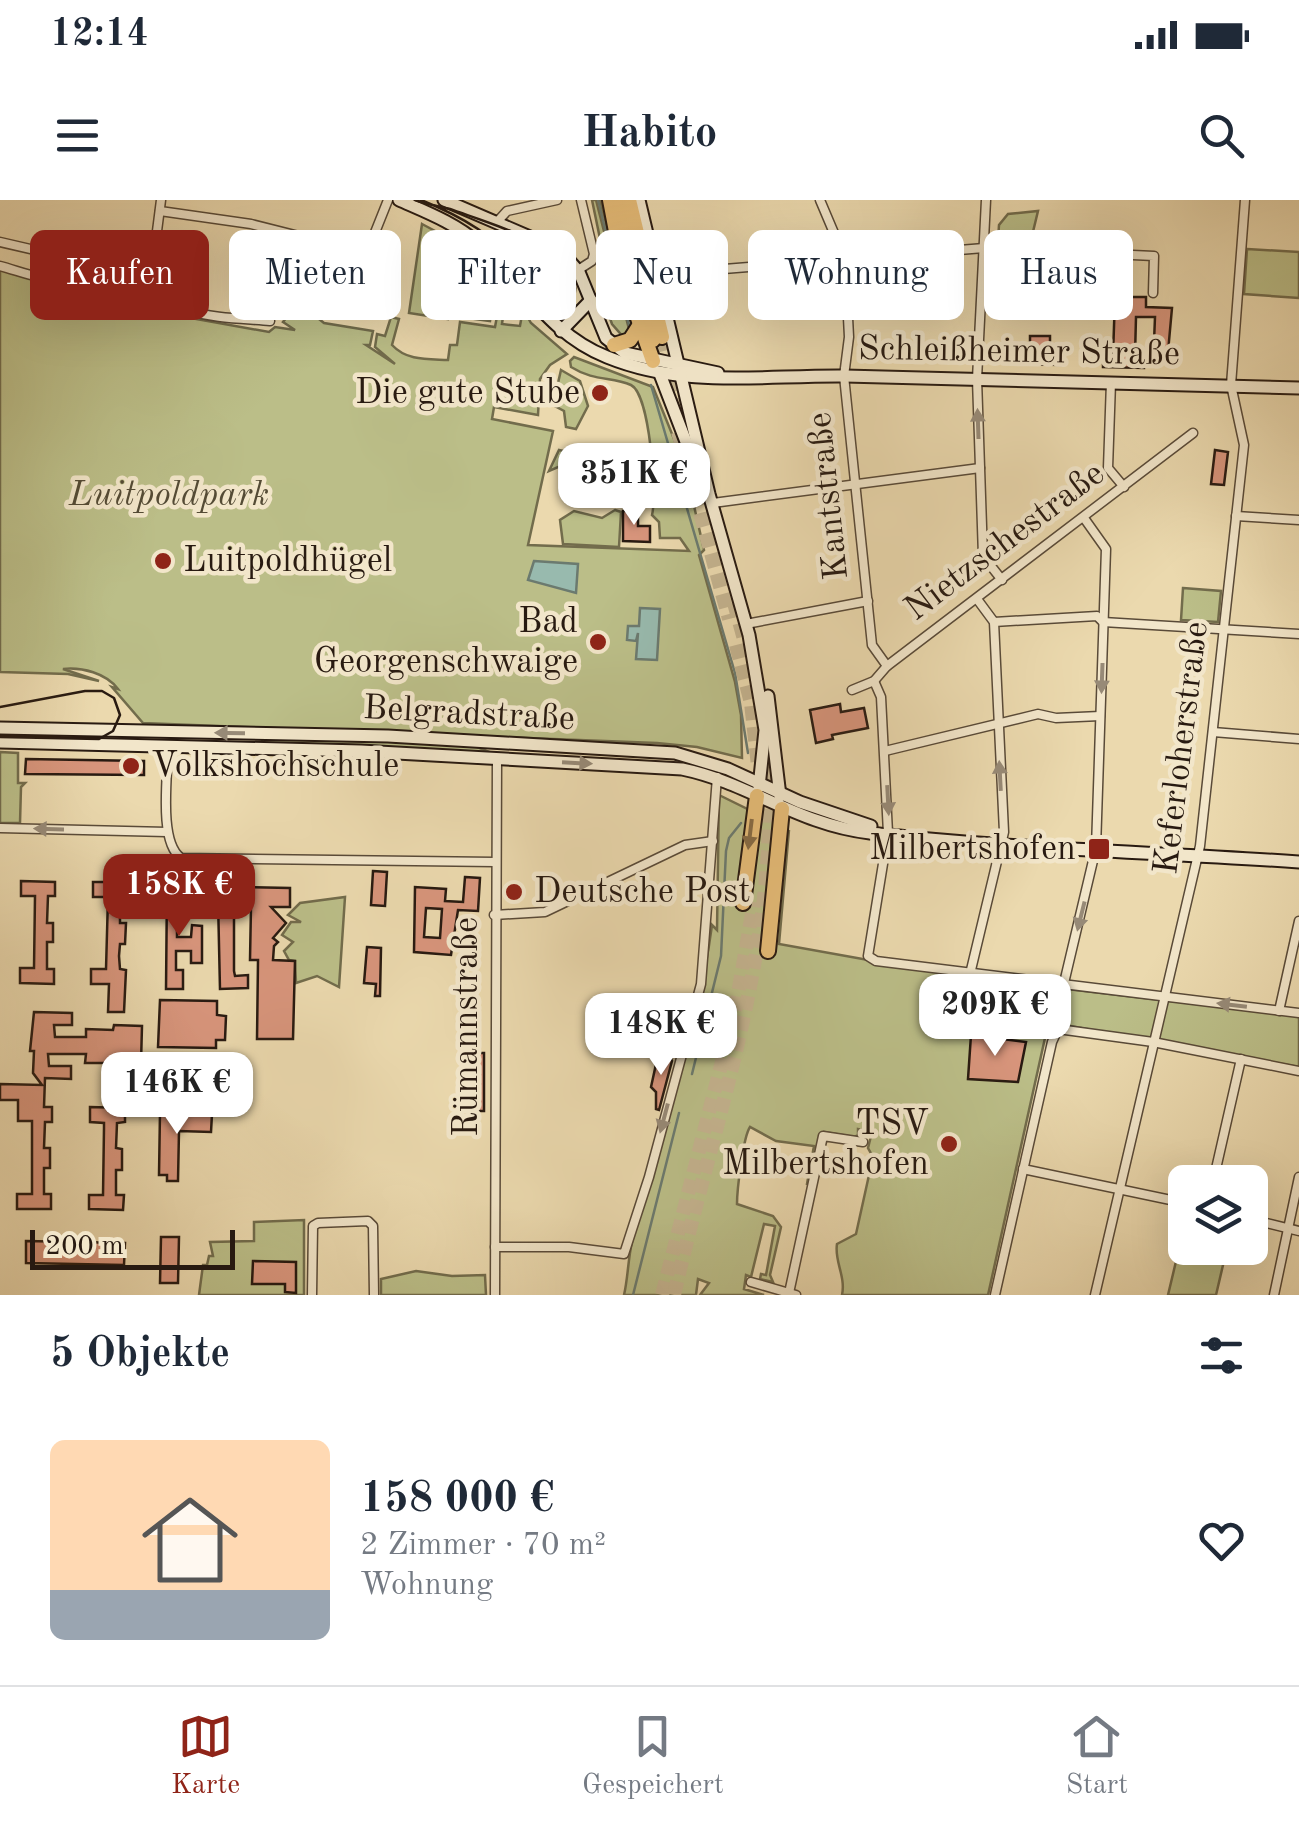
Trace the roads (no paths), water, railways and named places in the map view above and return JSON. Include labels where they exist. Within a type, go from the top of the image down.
[{"type":"highway","points":[[610,200],[618,252],[639,326],[657,368]]},
{"type":"highway","points":[[620,200],[658,338],[630,200]]},
{"type":"highway","points":[[614,345],[630,340],[639,326]]},
{"type":"highway","points":[[744,903],[759,790]]},
{"type":"highway","points":[[768,951],[781,801]]},
{"type":"main road","name":"Schleißheimer Straße","points":[[399,200],[454,226],[475,241],[566,335],[605,356],[657,368],[737,376],[1299,388]]},
{"type":"main road","points":[[444,200],[552,246],[578,270],[596,314]]},
{"type":"main road","points":[[639,200],[711,499],[772,712],[781,801]]},
{"type":"main road","points":[[566,335],[591,300]]},
{"type":"main road","points":[[566,335],[582,319],[596,317]]},
{"type":"main road","points":[[599,320],[614,345]]},
{"type":"main road","name":"Schleißheimer Straße","points":[[614,345],[657,368]]},
{"type":"main road","points":[[657,368],[711,499]]},
{"type":"main road","points":[[748,630],[765,730],[759,790]]},
{"type":"main road","name":"Belgradstraße","points":[[0,728],[388,736],[667,752],[717,777],[759,790]]},
{"type":"main road","points":[[148,732],[164,746]]},
{"type":"main road","name":"Belgradstraße","points":[[0,742],[668,767],[684,762],[856,830],[1299,862]]},
{"type":"main road","points":[[667,752],[672,757],[668,767]]},
{"type":"street","points":[[158,230],[161,200]]},
{"type":"street","points":[[160,212],[251,224],[364,251],[388,200]]},
{"type":"street","points":[[497,222],[507,211],[557,200]]},
{"type":"street","points":[[578,270],[592,261],[594,254],[581,200]]},
{"type":"street","name":"Kantstraße","points":[[820,200],[833,230]]},
{"type":"street","points":[[985,230],[986,200]]},
{"type":"street","name":"Keferloherstraße","points":[[1096,1295],[1198,855],[1244,435],[1231,385],[1245,200]]},
{"type":"street","points":[[0,242],[30,249]]},
{"type":"street","points":[[964,250],[984,248],[977,379],[983,556],[1002,580]]},
{"type":"street","points":[[1133,255],[1154,256],[1153,293]]},
{"type":"street","points":[[0,266],[30,273]]},
{"type":"street","points":[[209,311],[270,321]]},
{"type":"street","name":"Kantstraße","points":[[847,320],[844,376],[872,644],[887,666]]},
{"type":"street","points":[[1111,382],[1108,464],[1124,486]]},
{"type":"street","name":"Nietzschestraße","points":[[852,690],[874,681],[887,666],[1193,433]]},
{"type":"street","points":[[711,499],[980,468]]},
{"type":"street","points":[[1236,516],[1299,520]]},
{"type":"street","points":[[1064,983],[1096,848],[1106,549],[1084,518]]},
{"type":"street","points":[[970,974],[1003,843],[994,622],[977,599]]},
{"type":"street","points":[[748,630],[868,600]]},
{"type":"street","points":[[994,622],[1097,616],[1103,622],[1299,634]]},
{"type":"street","points":[[874,681],[881,696],[888,833],[868,956],[876,961],[970,974],[1299,1013]]},
{"type":"street","points":[[885,751],[1038,714],[1056,718],[1100,716]]},
{"type":"street","points":[[1213,732],[1299,740]]},
{"type":"street","points":[[164,746],[167,832],[170,848],[181,858],[495,862]]},
{"type":"street","name":"Rümannstraße","points":[[495,1295],[497,759]]},
{"type":"street","points":[[495,1247],[569,1247],[624,1254],[650,1177],[701,984],[717,777]]},
{"type":"street","points":[[0,828],[167,832]]},
{"type":"street","points":[[494,915],[545,912],[686,845],[714,841]]},
{"type":"street","points":[[1279,1010],[1299,920]]},
{"type":"street","points":[[994,1295],[1058,1029],[1154,1042],[1299,1070]]},
{"type":"street","points":[[1217,1165],[1241,1059]]},
{"type":"street","points":[[751,1282],[792,1294],[823,1136],[863,1142]]},
{"type":"street","points":[[1022,1168],[1168,1199]]},
{"type":"street","points":[[1274,1295],[1299,1177]]},
{"type":"street","points":[[312,1295],[313,1226],[318,1222],[368,1221],[374,1226],[374,1295]]},
{"type":"street","points":[[1268,1224],[1299,1231]]},
{"type":"water","points":[[534,561],[578,564],[576,593],[528,580]]},
{"type":"water","points":[[640,608],[660,609],[657,660],[636,659],[638,633],[636,641],[627,640],[628,626],[639,626]]},
{"type":"waterway","points":[[598,200],[630,329]]},
{"type":"waterway","points":[[651,385],[735,673],[748,753]]},
{"type":"waterway","points":[[692,1074],[721,956],[726,851],[729,838],[741,823]]},
{"type":"waterway","points":[[633,1295],[679,1113]]},
{"type":"tunnel","points":[[662,337],[692,447]]},
{"type":"tunnel","points":[[678,432],[729,619]]},
{"type":"tunnel","points":[[734,603],[748,654]]},
{"type":"tunnel","points":[[736,645],[751,703],[758,766]]},
{"type":"tunnel","points":[[674,1295],[756,956],[769,819],[766,749]]},
{"type":"tunnel","points":[[662,1295],[735,1011],[754,902]]},
{"type":"tram line","points":[[415,200],[428,204],[432,205],[437,206],[450,209],[509,230],[551,253],[567,267],[575,282],[573,300],[559,308],[545,305],[513,259],[490,238],[464,220],[436,206],[421,200]]},
{"type":"tram line","points":[[0,707],[102,691],[114,698],[120,715],[113,731],[99,739],[0,737]]},
{"type":"place","name":"Die gute Stube","points":[[600,393]]},
{"type":"place","name":"Luitpoldhügel","points":[[163,561]]},
{"type":"place","name":"Bad Georgenschwaige","points":[[598,642]]},
{"type":"place","name":"Volkshochschule","points":[[131,766]]},
{"type":"place","name":"Milbertshofen","points":[[1099,849]]},
{"type":"place","name":"Deutsche Post","points":[[514,892]]},
{"type":"place","name":"TSV Milbertshofen","points":[[949,1144]]},
{"type":"park label","name":"Luitpoldpark","points":[[169,495]]}]
